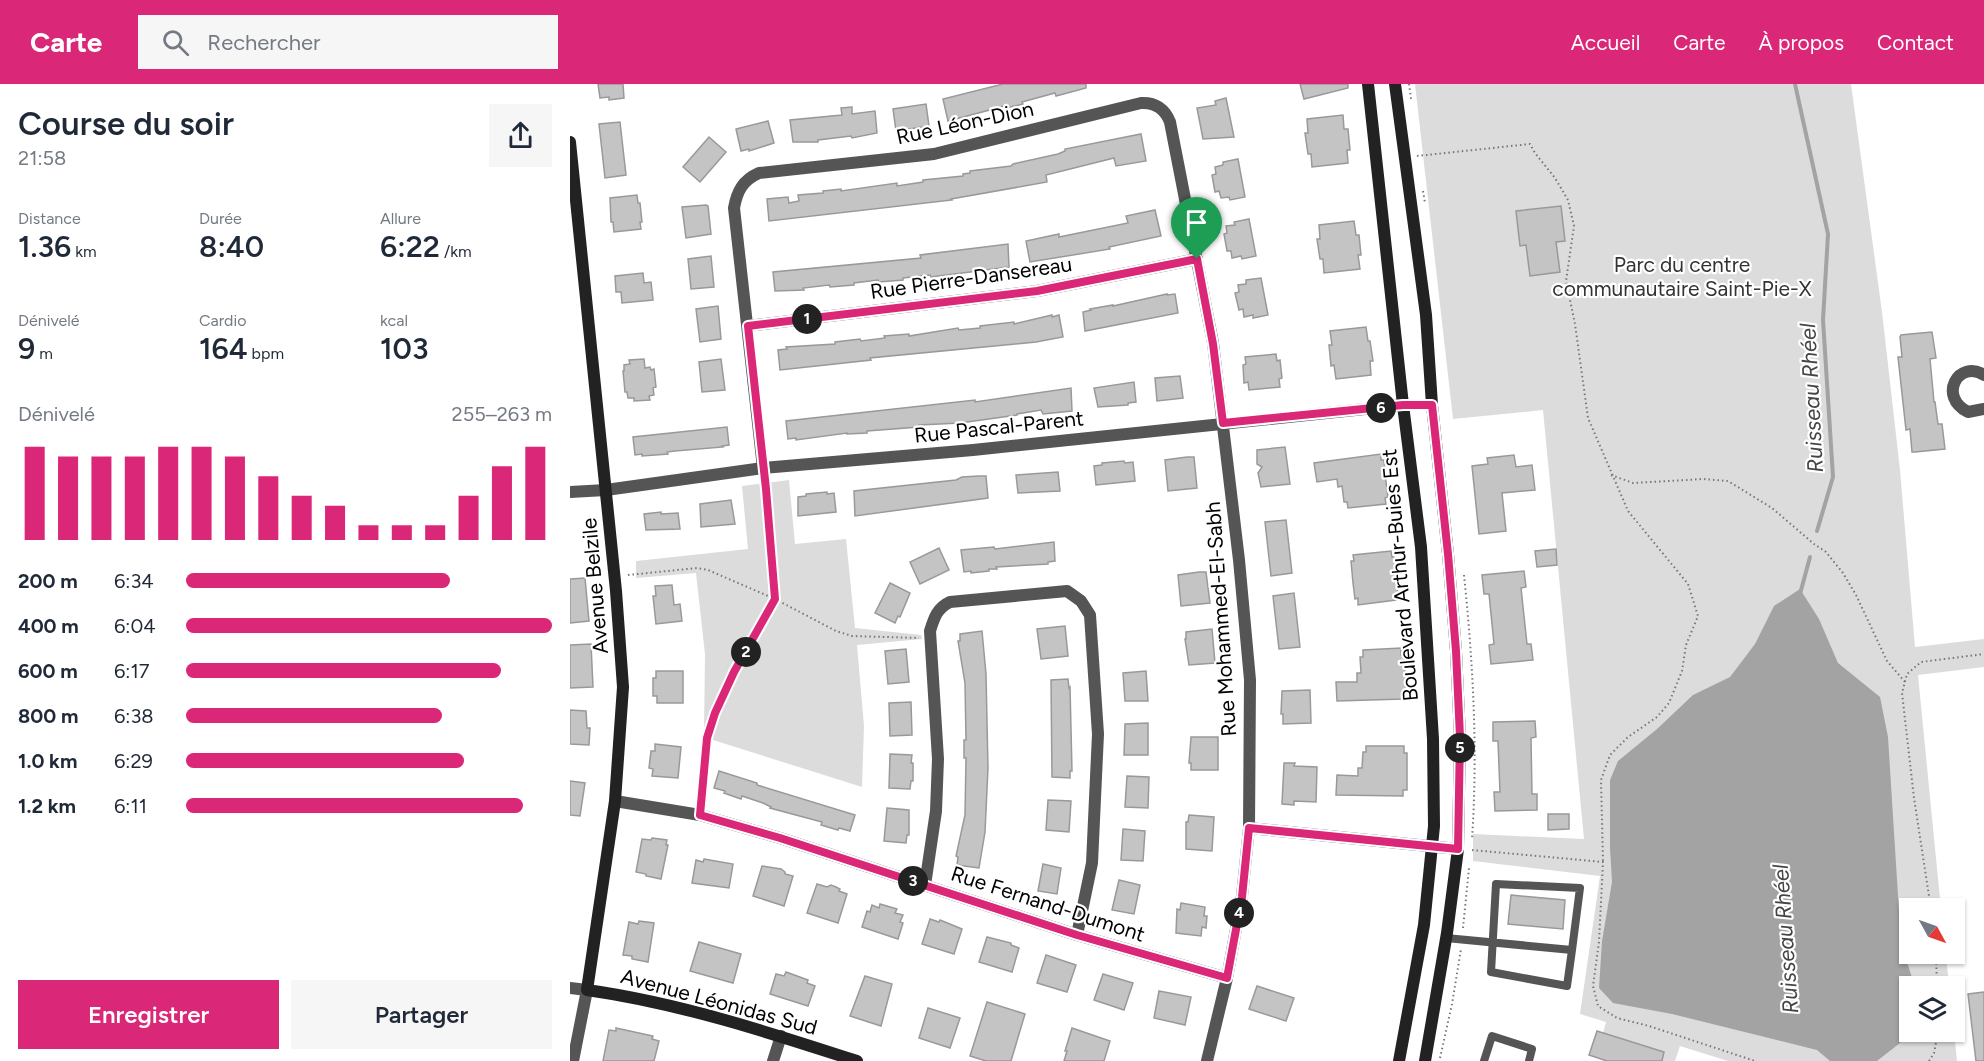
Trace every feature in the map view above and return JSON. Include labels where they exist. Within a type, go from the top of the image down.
[{"type":"street","name":"Boulevard Arthur-Buies Est","points":[[1368,84],[1421,547],[1433,739],[1433,845],[1424,925],[1399,1061]]},
{"type":"street","points":[[1395,84],[1426,315],[1432,405],[1456,651],[1460,737],[1458,849],[1446,938],[1425,1061]]},
{"type":"street","name":"Rue Léon-Dion","points":[[763,468],[734,208],[736,195],[741,187],[754,175],[934,154],[1141,103],[1158,106],[1168,116],[1170,122],[1213,344],[1223,423]]},
{"type":"street","name":"Avenue Belzile","points":[[570,142],[606,490],[623,687],[615,801],[586,990]]},
{"type":"street","name":"Rue Pierre-Dansereau","points":[[748,326],[1037,291],[1197,259]]},
{"type":"street","points":[[1984,375],[1972,370],[1965,373],[1957,378],[1952,395],[1956,403],[1968,412],[1984,409]]},
{"type":"street","name":"Rue Pascal-Parent","points":[[570,492],[606,490],[763,468],[974,450],[1403,405],[1432,405]]},
{"type":"street","name":"Rue Mohammed-El-Sabh","points":[[1208,1061],[1242,897],[1249,828],[1250,680],[1223,423]]},
{"type":"street","points":[[926,885],[936,811],[938,759],[930,631],[934,616],[942,606],[950,602],[1067,591],[1081,602],[1090,615],[1098,734],[1092,863],[1077,935]]},
{"type":"street","name":"Rue Fernand-Dumont","points":[[615,801],[700,815],[780,838],[1077,935],[1227,978]]},
{"type":"street","points":[[1249,828],[1458,849]]},
{"type":"street","name":"Avenue Léonidas Sud","points":[[570,988],[652,1001],[781,1036],[857,1061]]},
{"type":"street","points":[[573,1061],[586,990]]},
{"type":"street","points":[[773,1061],[781,1036]]},
{"type":"lane","points":[[1496,884],[1580,888],[1572,950],[1567,986],[1491,972],[1496,884]]},
{"type":"lane","points":[[1446,938],[1572,950]]},
{"type":"lane","points":[[1484,1061],[1492,1036],[1532,1049],[1529,1061]]},
{"type":"path","points":[[1418,156],[1530,144],[1555,178],[1568,200],[1574,226],[1566,281],[1575,324],[1588,418],[1628,511],[1688,584],[1698,616],[1686,645],[1682,671],[1669,703],[1657,717],[1628,737],[1610,755],[1601,780],[1603,862],[1599,942],[1593,986],[1598,1006],[1617,1018],[1649,1026],[1755,1061]]},
{"type":"path","points":[[700,815],[707,738],[715,713],[734,672],[775,599],[763,468]]},
{"type":"path","points":[[1611,475],[1633,483],[1703,479],[1728,481],[1772,508],[1826,552],[1843,573],[1887,661],[1905,682]]},
{"type":"path","points":[[614,576],[697,568],[727,577],[836,631],[852,636],[931,638]]},
{"type":"path","points":[[1929,898],[1914,798],[1902,693],[1907,674],[1921,662],[1984,654]]},
{"type":"path","points":[[1458,849],[1603,862]]},
{"type":"path","points":[[1929,1061],[1934,1053],[1936,1042]]},
{"type":"green space","name":"Parc du centre communautaire Saint-Pie-X","points":[[1415,84],[1851,84],[1882,312],[1900,470],[1915,647],[1984,639],[1984,667],[1918,675],[1940,898],[1899,898],[1899,964],[1947,964],[1948,976],[1899,976],[1899,1042],[1955,1042],[1957,1061],[1728,1061],[1680,1046],[1675,1061],[1662,1061],[1664,1052],[1603,1033],[1606,1022],[1580,1014],[1600,876],[1473,861],[1473,834],[1584,839],[1543,410],[1453,419]]},
{"type":"green space","points":[[789,480],[795,544],[846,539],[855,628],[921,635],[922,639],[857,645],[864,726],[862,787],[710,739],[704,806],[699,804],[704,732],[705,654],[696,573],[636,578],[636,561],[748,549],[742,486]]},
{"type":"water","points":[[1800,589],[1819,619],[1838,663],[1880,697],[1888,737],[1899,911],[1899,964],[1908,964],[1912,976],[1899,976],[1899,1042],[1901,1042],[1877,1061],[1830,1061],[1817,1050],[1672,1014],[1613,1003],[1599,988],[1602,941],[1612,882],[1610,780],[1618,761],[1693,695],[1730,677],[1755,644],[1774,606]]},
{"type":"building","points":[[598,84],[623,84],[624,98],[609,100],[609,97],[600,98]]},
{"type":"building","points":[[1003,84],[1086,84],[1086,88],[1056,96],[1055,93],[1022,102],[1023,104],[1006,108],[1005,106],[948,121],[943,99]]},
{"type":"building","points":[[1300,84],[1348,84],[1348,88],[1304,99]]},
{"type":"building","points":[[1226,98],[1234,137],[1203,139],[1197,108],[1216,105],[1215,101]]},
{"type":"building","points":[[926,104],[929,126],[896,131],[893,109]]},
{"type":"building","points":[[852,107],[852,114],[875,111],[877,133],[852,138],[851,136],[818,140],[818,142],[793,142],[790,120],[842,115],[841,108]]},
{"type":"building","points":[[1343,115],[1344,129],[1348,129],[1350,150],[1347,150],[1348,163],[1312,167],[1305,133],[1308,133],[1307,119]]},
{"type":"building","points":[[768,121],[774,143],[749,151],[749,149],[741,151],[736,129]]},
{"type":"building","points":[[620,122],[626,175],[605,178],[599,124]]},
{"type":"building","points":[[1141,134],[1146,161],[1116,166],[1114,158],[1046,175],[1047,182],[952,200],[769,221],[767,199],[788,197],[789,203],[799,201],[798,195],[823,193],[823,191],[841,189],[841,191],[897,183],[897,186],[923,182],[923,180],[963,176],[970,171],[1011,166],[1058,154],[1065,149]]},
{"type":"building","points":[[709,137],[726,152],[700,182],[683,167]]},
{"type":"building","points":[[1238,159],[1245,197],[1230,200],[1229,197],[1221,198],[1219,191],[1215,192],[1212,175],[1216,174],[1215,167],[1223,165],[1223,162]]},
{"type":"building","points":[[637,195],[638,203],[640,203],[641,229],[614,232],[613,222],[611,222],[610,198]]},
{"type":"building","points":[[708,206],[711,234],[686,238],[682,207]]},
{"type":"building","points":[[1561,206],[1565,241],[1556,242],[1560,272],[1530,276],[1526,245],[1520,246],[1516,211]]},
{"type":"building","points":[[1155,210],[1161,236],[1109,247],[1110,249],[1030,262],[1026,241],[1128,223],[1126,216]]},
{"type":"building","points":[[1249,219],[1256,256],[1242,259],[1241,256],[1232,258],[1231,251],[1227,251],[1224,234],[1227,233],[1226,226]]},
{"type":"building","points":[[1354,221],[1356,235],[1359,235],[1360,269],[1324,273],[1323,259],[1320,259],[1317,239],[1320,239],[1319,225]]},
{"type":"building","points":[[1008,244],[1009,267],[931,277],[930,275],[903,278],[903,280],[879,282],[878,280],[854,283],[854,285],[830,287],[829,285],[803,288],[804,290],[775,291],[773,272],[921,258],[920,255]]},
{"type":"building","points":[[711,256],[714,287],[691,289],[688,259]]},
{"type":"building","points":[[643,273],[644,283],[651,282],[653,300],[622,303],[621,292],[616,292],[615,276]]},
{"type":"building","points":[[1261,278],[1268,315],[1244,317],[1243,309],[1239,310],[1235,293],[1239,292],[1238,285],[1246,284],[1246,280]]},
{"type":"building","points":[[1175,294],[1178,313],[1085,331],[1083,312]]},
{"type":"building","points":[[718,306],[721,339],[700,342],[696,309]]},
{"type":"building","points":[[1052,315],[1052,317],[1059,315],[1063,337],[1036,342],[870,358],[871,360],[780,370],[778,350],[787,349],[786,347],[835,344],[835,342],[860,339],[861,341],[885,338],[884,336],[909,334],[909,336],[1014,322],[1014,324]]},
{"type":"building","points":[[1366,327],[1373,361],[1370,361],[1371,375],[1336,379],[1334,365],[1331,366],[1330,331]]},
{"type":"building","points":[[1932,332],[1936,358],[1930,359],[1934,402],[1938,424],[1942,424],[1945,449],[1912,452],[1910,429],[1906,430],[1898,357],[1902,357],[1900,337],[1901,335]]},
{"type":"building","points":[[1276,354],[1277,361],[1280,360],[1282,378],[1279,379],[1280,387],[1249,390],[1248,382],[1244,383],[1245,357]]},
{"type":"building","points":[[644,359],[645,368],[654,369],[656,387],[653,388],[654,395],[649,396],[650,400],[634,401],[634,398],[628,398],[625,392],[624,365],[630,364],[629,360]]},
{"type":"building","points":[[721,359],[725,390],[702,392],[699,362]]},
{"type":"building","points":[[1180,376],[1183,398],[1157,401],[1155,378]]},
{"type":"building","points":[[1134,382],[1136,402],[1128,403],[1128,405],[1098,407],[1094,388]]},
{"type":"building","points":[[1071,388],[1072,411],[1043,414],[1041,410],[960,423],[919,425],[919,427],[867,431],[867,433],[788,439],[786,421],[975,400],[975,402]]},
{"type":"building","points":[[727,427],[729,445],[723,447],[667,452],[668,454],[635,455],[633,437]]},
{"type":"building","points":[[1285,447],[1290,484],[1261,487],[1258,473],[1262,467],[1257,464],[1257,450]]},
{"type":"building","points":[[1381,454],[1381,460],[1384,460],[1388,497],[1385,498],[1386,504],[1348,508],[1347,502],[1344,502],[1342,486],[1338,487],[1337,479],[1317,482],[1314,463]]},
{"type":"building","points":[[1514,455],[1516,467],[1532,465],[1535,490],[1502,493],[1506,531],[1479,534],[1472,466],[1488,464],[1487,458]]},
{"type":"building","points":[[1194,457],[1197,488],[1168,491],[1165,460]]},
{"type":"building","points":[[1124,461],[1125,463],[1133,462],[1135,481],[1096,485],[1094,466]]},
{"type":"building","points":[[1058,472],[1060,491],[1018,493],[1016,475]]},
{"type":"building","points":[[986,476],[988,498],[855,516],[854,491]]},
{"type":"building","points":[[827,492],[827,494],[834,493],[836,512],[798,516],[798,497]]},
{"type":"building","points":[[731,500],[735,524],[701,527],[700,504]]},
{"type":"building","points":[[661,512],[661,514],[678,513],[680,529],[646,530],[644,514]]},
{"type":"building","points":[[1286,520],[1292,573],[1271,576],[1265,522]]},
{"type":"building","points":[[1054,542],[1055,561],[1048,562],[1048,564],[996,567],[997,569],[989,569],[989,571],[964,572],[961,550],[994,547],[995,549]]},
{"type":"building","points":[[939,548],[949,570],[920,584],[910,562]]},
{"type":"building","points":[[1556,549],[1557,565],[1537,567],[1535,551]]},
{"type":"building","points":[[1391,551],[1396,572],[1398,593],[1396,600],[1358,605],[1353,583],[1351,561],[1354,561],[1353,555]]},
{"type":"building","points":[[1524,571],[1526,587],[1521,588],[1527,644],[1531,644],[1533,660],[1491,664],[1489,645],[1494,644],[1489,594],[1484,594],[1482,575]]},
{"type":"building","points":[[1206,572],[1210,603],[1181,606],[1178,575]]},
{"type":"building","points":[[585,578],[589,621],[570,623],[570,579]]},
{"type":"building","points":[[890,583],[910,593],[895,623],[875,613]]},
{"type":"building","points":[[672,585],[674,605],[680,604],[682,621],[656,624],[653,596],[656,596],[655,586]]},
{"type":"building","points":[[1294,593],[1300,647],[1279,649],[1273,596]]},
{"type":"building","points":[[1065,626],[1068,656],[1041,659],[1037,629]]},
{"type":"building","points":[[1212,629],[1215,663],[1189,665],[1186,632]]},
{"type":"building","points":[[982,631],[986,674],[988,768],[985,832],[979,868],[957,865],[958,857],[956,856],[965,815],[966,758],[964,758],[965,683],[958,641],[960,641],[960,634]]},
{"type":"building","points":[[591,644],[593,687],[570,688],[570,645]]},
{"type":"building","points":[[1401,648],[1401,655],[1404,655],[1406,692],[1403,692],[1403,699],[1337,701],[1336,682],[1357,682],[1357,673],[1361,673],[1360,657],[1363,657],[1363,650]]},
{"type":"building","points":[[906,649],[909,682],[888,684],[885,651]]},
{"type":"building","points":[[656,671],[683,671],[683,703],[657,703],[657,696],[653,696],[653,678],[656,678]]},
{"type":"building","points":[[1146,671],[1148,701],[1125,701],[1123,673]]},
{"type":"building","points":[[1068,679],[1072,771],[1070,771],[1070,778],[1052,777],[1051,680]]},
{"type":"building","points":[[1310,690],[1311,723],[1283,724],[1282,691]]},
{"type":"building","points":[[911,702],[912,735],[890,736],[889,703]]},
{"type":"building","points":[[570,710],[586,711],[587,728],[590,728],[589,745],[570,744]]},
{"type":"building","points":[[1535,721],[1536,737],[1531,738],[1532,794],[1537,794],[1537,810],[1495,811],[1494,792],[1500,792],[1498,741],[1493,741],[1493,722]]},
{"type":"building","points":[[1148,723],[1148,755],[1124,755],[1125,724]]},
{"type":"building","points":[[1191,737],[1218,737],[1218,770],[1191,770],[1191,763],[1189,763]]},
{"type":"building","points":[[655,744],[681,747],[678,778],[652,776],[653,769],[649,768],[651,751],[655,751]]},
{"type":"building","points":[[1366,746],[1404,746],[1404,753],[1407,753],[1407,790],[1403,790],[1403,796],[1336,795],[1337,775],[1358,776],[1358,768],[1362,768],[1363,752],[1366,752]]},
{"type":"building","points":[[890,754],[912,755],[913,781],[911,781],[910,789],[889,788]]},
{"type":"building","points":[[1284,763],[1317,767],[1316,802],[1294,801],[1294,805],[1282,804]]},
{"type":"building","points":[[719,771],[855,815],[850,831],[821,825],[822,822],[770,808],[763,803],[742,796],[741,799],[724,793],[725,791],[714,788]]},
{"type":"building","points":[[1127,776],[1149,777],[1148,808],[1125,807]]},
{"type":"building","points":[[570,781],[585,783],[580,816],[570,815]]},
{"type":"building","points":[[1048,800],[1071,801],[1069,832],[1046,830]]},
{"type":"building","points":[[887,808],[909,810],[909,835],[907,835],[906,843],[884,841]]},
{"type":"building","points":[[1548,814],[1569,814],[1569,829],[1548,830]]},
{"type":"building","points":[[1189,815],[1214,817],[1212,851],[1186,849],[1186,822],[1188,822]]},
{"type":"building","points":[[1123,829],[1145,831],[1143,861],[1121,860]]},
{"type":"building","points":[[652,838],[667,840],[661,879],[636,872],[642,839],[651,840]]},
{"type":"building","points":[[704,859],[733,864],[729,888],[692,883],[696,860],[703,862]]},
{"type":"building","points":[[1043,864],[1061,868],[1057,894],[1038,891]]},
{"type":"building","points":[[762,866],[781,869],[785,874],[793,876],[784,906],[753,896]]},
{"type":"building","points":[[1119,880],[1140,885],[1134,914],[1112,910]]},
{"type":"building","points":[[817,884],[827,887],[831,885],[847,894],[838,923],[807,913]]},
{"type":"building","points":[[1511,895],[1565,900],[1563,929],[1508,924]]},
{"type":"building","points":[[1181,903],[1205,907],[1206,928],[1202,927],[1201,936],[1176,933],[1177,909],[1180,910]]},
{"type":"building","points":[[880,904],[897,909],[895,913],[903,915],[898,939],[862,927],[867,911],[870,912],[872,905],[879,908]]},
{"type":"building","points":[[930,919],[939,922],[940,920],[962,929],[954,954],[922,944]]},
{"type":"building","points":[[639,921],[654,923],[648,962],[623,955],[629,922],[638,924]]},
{"type":"building","points":[[987,937],[1011,943],[1019,948],[1012,972],[979,962]]},
{"type":"building","points":[[699,942],[741,954],[733,983],[690,971]]},
{"type":"building","points":[[1046,955],[1076,965],[1067,992],[1037,983]]},
{"type":"building","points":[[786,972],[808,980],[807,983],[815,986],[808,1006],[770,994],[776,974],[784,976]]},
{"type":"building","points":[[1103,974],[1133,983],[1124,1010],[1094,1000]]},
{"type":"building","points":[[865,976],[892,984],[881,1026],[850,1016]]},
{"type":"building","points":[[1257,986],[1294,998],[1286,1021],[1249,1009]]},
{"type":"building","points":[[1159,991],[1191,997],[1185,1025],[1154,1018]]},
{"type":"building","points":[[1984,992],[1984,1061],[1976,1061],[1968,994]]},
{"type":"building","points":[[987,1002],[1025,1014],[1011,1061],[986,1061],[970,1056]]},
{"type":"building","points":[[928,1008],[960,1018],[950,1048],[919,1038]]},
{"type":"building","points":[[616,1028],[653,1036],[652,1039],[659,1041],[654,1061],[603,1061],[609,1030],[616,1031]]},
{"type":"building","points":[[1072,1028],[1110,1041],[1104,1061],[1064,1061]]},
{"type":"building","points":[[1597,1031],[1664,1052],[1662,1061],[1607,1061],[1589,1055]]},
{"type":"waterway","name":"Ruisseau Rhéel","points":[[1795,84],[1828,234],[1823,320],[1833,477],[1817,531]]},
{"type":"waterway","name":"Ruisseau Rhéel","points":[[1800,594],[1810,557]]},
{"type":"route","points":[[1197,259],[1213,344],[1223,423],[1403,405],[1432,405],[1456,651],[1460,737],[1458,849],[1249,828],[1242,897],[1227,978],[1077,935],[780,838],[700,815],[707,738],[715,713],[734,672],[775,599],[766,489],[748,326],[1037,291],[1197,259]]}]
